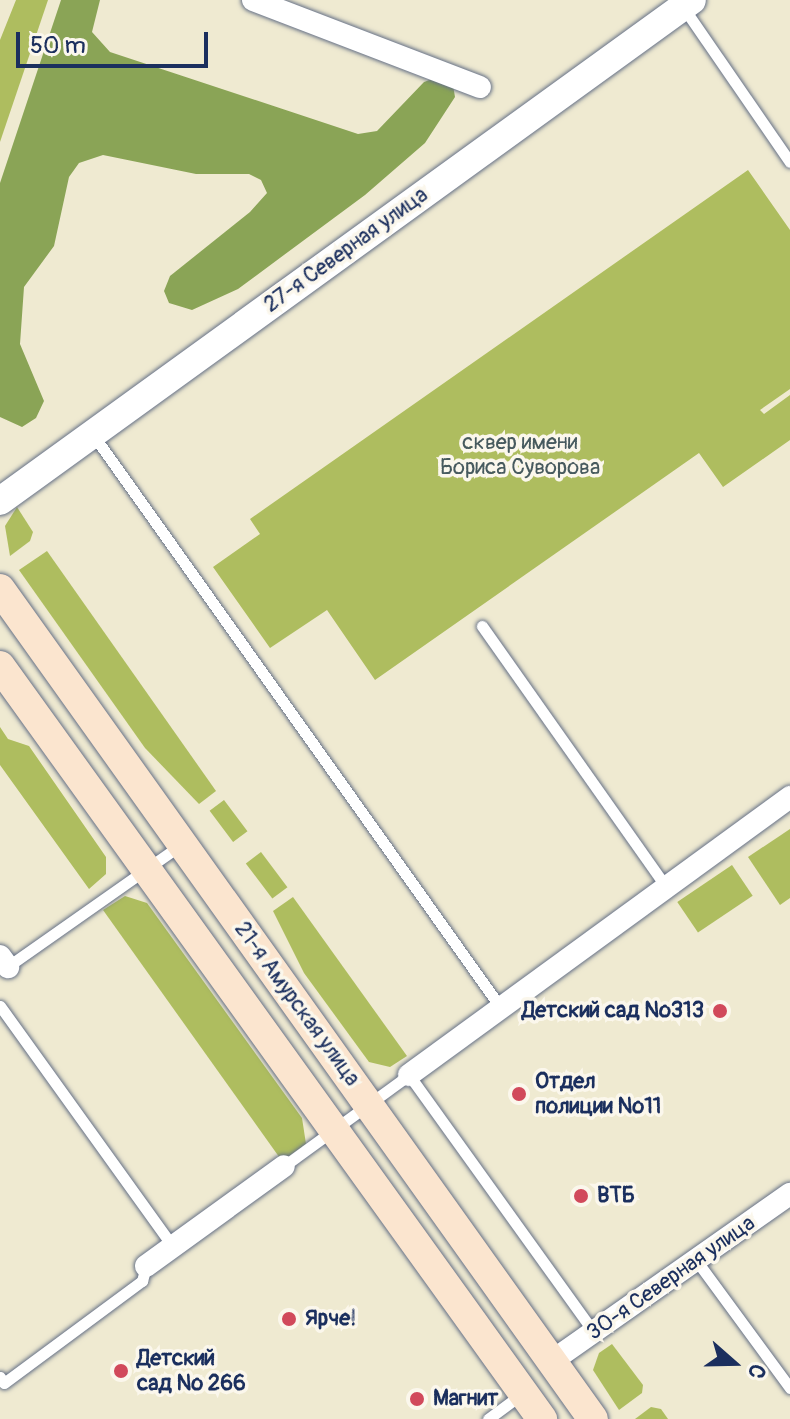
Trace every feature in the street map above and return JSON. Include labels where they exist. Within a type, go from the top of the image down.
[{"type":"main road","name":"21-я Амурская улица","points":[[0,589],[593,1419]]},
{"type":"main road","name":"21-я Амурская улица","points":[[0,666],[336,1128],[542,1419]]},
{"type":"street","points":[[253,0],[480,87]]},
{"type":"street","name":"27-я Северная улица","points":[[0,501],[94,436],[688,3]]},
{"type":"street","points":[[409,1075],[790,797]]},
{"type":"street","points":[[146,1266],[284,1166]]},
{"type":"street","name":"30-я Северная улица","points":[[552,1361],[790,1194]]},
{"type":"lane","points":[[688,3],[790,162]]},
{"type":"lane","points":[[94,436],[501,1008]]},
{"type":"lane","points":[[482,626],[666,887]]},
{"type":"lane","points":[[3,965],[182,844]]},
{"type":"lane","points":[[0,1006],[173,1247]]},
{"type":"lane","points":[[284,1166],[409,1075],[594,1332]]},
{"type":"lane","points":[[696,1260],[790,1388]]},
{"type":"lane","points":[[0,1377],[4,1383],[142,1281],[146,1266]]},
{"type":"lane","points":[[488,1419],[523,1393]]},
{"type":"green space","points":[[16,0],[48,0],[0,142],[0,40]]},
{"type":"green space","points":[[61,0],[100,0],[92,32],[110,52],[358,134],[377,131],[424,82],[440,76],[453,85],[455,97],[425,143],[365,195],[238,289],[192,310],[169,303],[164,291],[170,276],[250,212],[267,193],[261,180],[249,174],[196,174],[103,155],[79,163],[69,177],[54,246],[24,287],[20,344],[44,401],[36,418],[22,427],[0,417],[0,183]]},
{"type":"green space","name":"сквер имени Бориса Суворова","points":[[748,170],[790,230],[790,389],[760,410],[764,414],[790,395],[790,440],[723,487],[699,453],[375,680],[327,610],[270,648],[213,567],[260,534],[250,519]]},
{"type":"green space","points":[[17,507],[33,532],[30,541],[10,556],[5,526]]},
{"type":"green space","points":[[47,551],[216,791],[199,804],[145,748],[19,570]]},
{"type":"green space","points":[[0,727],[8,739],[29,746],[106,857],[106,874],[89,889],[0,765]]},
{"type":"green space","points":[[224,800],[247,831],[233,842],[210,811]]},
{"type":"green space","points":[[790,829],[790,898],[780,905],[748,857]]},
{"type":"green space","points":[[261,852],[287,887],[272,899],[246,863]]},
{"type":"green space","points":[[732,865],[753,896],[698,933],[677,902]]},
{"type":"green space","points":[[125,896],[147,903],[302,1118],[306,1144],[282,1161],[103,910]]},
{"type":"green space","points":[[293,897],[407,1056],[390,1067],[369,1062],[304,973],[273,911]]},
{"type":"green space","points":[[612,1344],[643,1385],[642,1393],[619,1410],[593,1370],[599,1353]]},
{"type":"green space","points":[[651,1407],[661,1409],[668,1419],[635,1419]]},
{"type":"place","name":"Детский сад №313","points":[[720,1011]]},
{"type":"place","name":"Отдел полиции №11","points":[[519,1094]]},
{"type":"place","name":"ВТБ","points":[[581,1196]]},
{"type":"place","name":"Ярче!","points":[[289,1319]]},
{"type":"place","name":"Детский сад № 266","points":[[121,1371]]},
{"type":"place","name":"Магнит","points":[[417,1399]]}]
